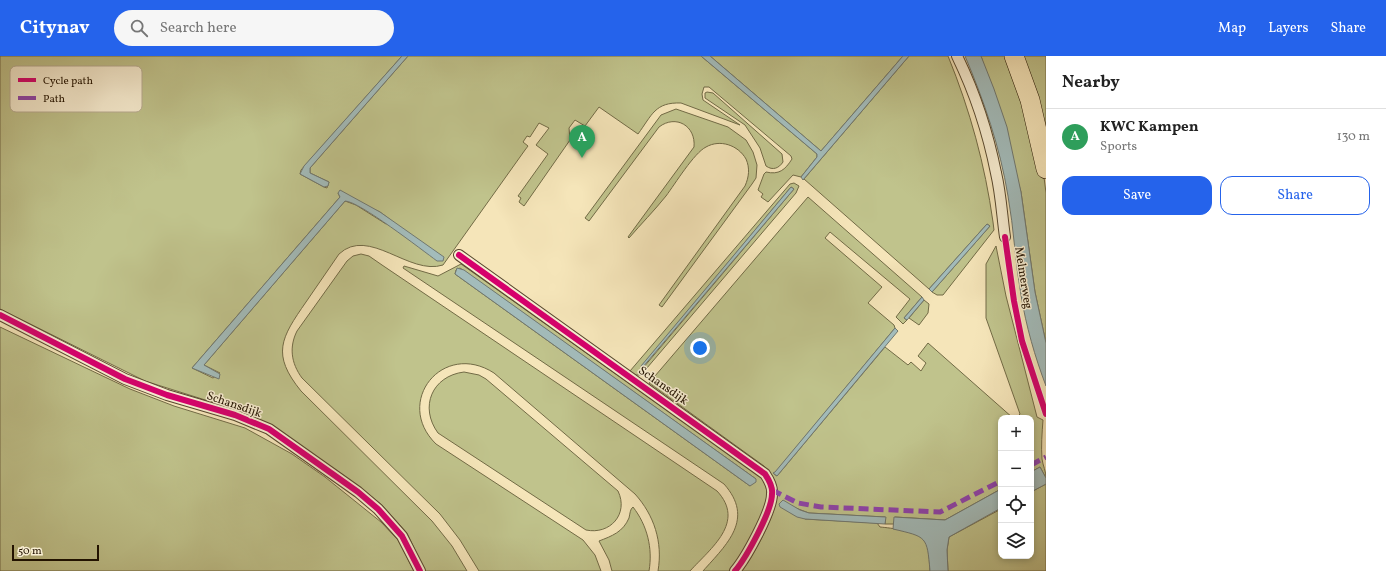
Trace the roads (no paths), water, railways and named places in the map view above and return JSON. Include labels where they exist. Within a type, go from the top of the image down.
[{"type":"highway","points":[[1014,56],[1030,100],[1046,169]]},
{"type":"street","name":"Melmerweg","points":[[957,56],[973,95],[987,138],[996,174],[1005,237]]},
{"type":"street","name":"Schansdijk","points":[[459,255],[765,474],[772,490],[770,506],[747,555],[735,571]]},
{"type":"street","name":"Schansdijk","points":[[0,315],[125,379],[167,395],[235,415],[269,429],[358,492],[378,509],[402,536],[420,571]]},
{"type":"water","points":[[402,56],[408,56],[310,168],[310,173],[329,182],[328,186],[324,187],[300,174],[304,166]]},
{"type":"water","points":[[701,56],[710,56],[821,151],[903,56],[909,56],[803,180],[801,177],[817,157],[817,154]]},
{"type":"water","points":[[965,56],[981,56],[1007,127],[1021,192],[1035,292],[1046,343],[1046,386],[1025,318],[1017,270],[1010,208],[1001,160],[985,107]]},
{"type":"water","points":[[791,187],[794,189],[642,368],[641,366]]},
{"type":"water","points":[[340,190],[380,212],[444,257],[443,261],[437,261],[376,217],[352,203],[345,201],[204,365],[220,374],[219,379],[192,368],[340,197],[338,193]]},
{"type":"water","points":[[987,224],[990,226],[932,292],[929,289]]},
{"type":"water","points":[[457,268],[464,270],[756,479],[756,482],[750,486],[455,274]]},
{"type":"water","points":[[922,297],[924,300],[907,320],[904,318]]},
{"type":"water","points":[[895,328],[898,331],[777,476],[773,473],[775,472]]},
{"type":"water","points":[[1040,467],[1046,478],[1046,484],[1034,490],[1034,487],[1034,470]]},
{"type":"water","points":[[998,491],[998,510],[949,537],[947,550],[948,571],[930,571],[926,544],[923,540],[913,534],[893,529],[894,517],[945,520]]},
{"type":"water","points":[[783,500],[800,510],[809,513],[886,517],[885,524],[805,519],[797,517],[780,507],[779,504]]},
{"type":"place","name":"KWC Kampen","points":[[582,158]]}]
